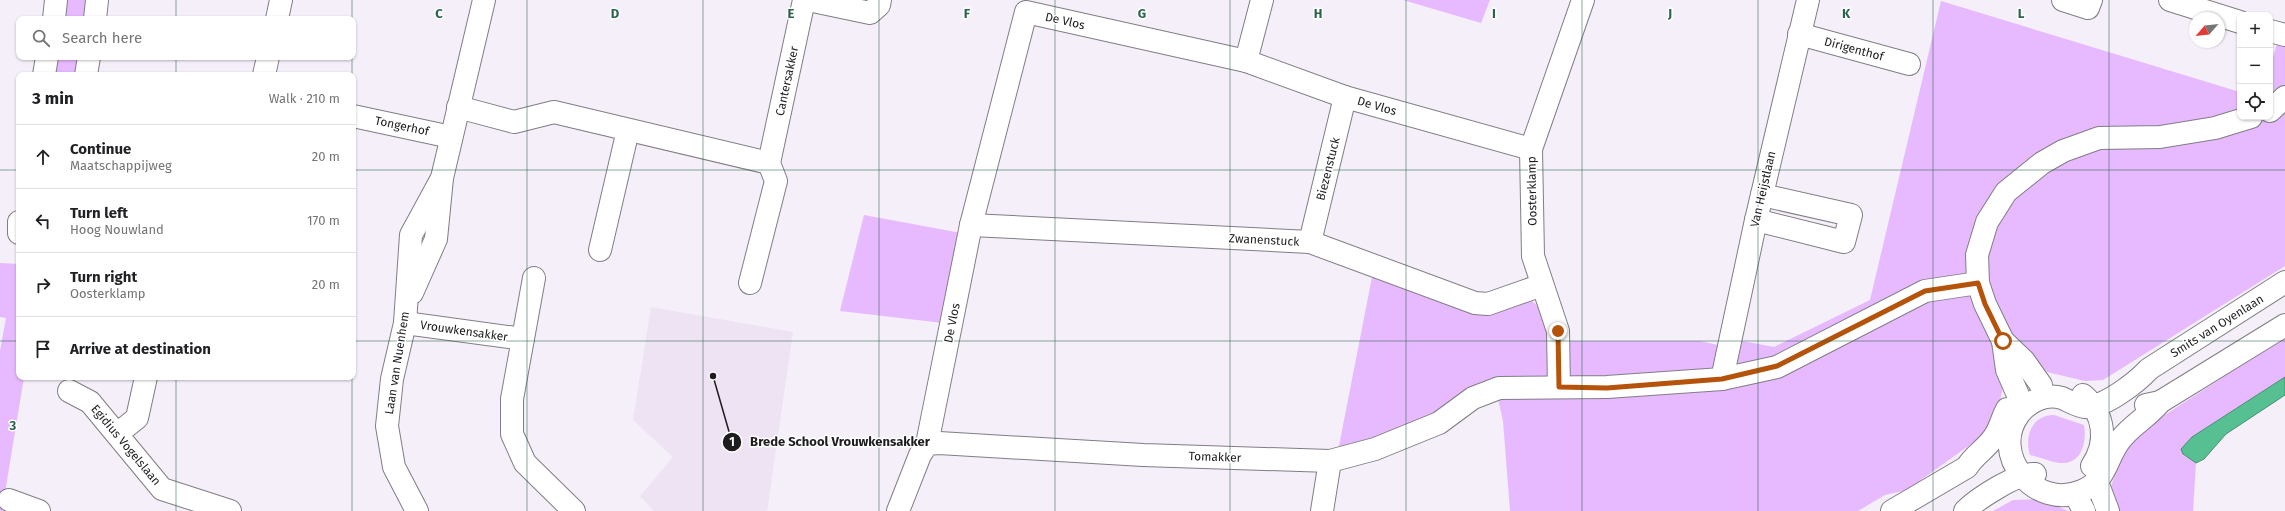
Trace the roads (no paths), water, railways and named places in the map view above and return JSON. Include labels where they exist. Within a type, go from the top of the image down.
[{"type":"street","points":[[54,16],[56,0]]},
{"type":"street","points":[[95,16],[97,0]]},
{"type":"street","points":[[278,16],[281,0]]},
{"type":"street","name":"Laan van Nuenhem","points":[[411,509],[394,467],[387,426],[392,379],[405,314],[411,235],[442,178],[484,0]]},
{"type":"street","name":"Cantersakker","points":[[769,163],[804,0]]},
{"type":"street","points":[[808,0],[875,7]]},
{"type":"street","points":[[1246,61],[1262,0]]},
{"type":"street","name":"Oosterklamp","points":[[1559,387],[1558,331],[1532,256],[1531,149],[1583,0]]},
{"type":"street","name":"Van Heijstlaan","points":[[1722,379],[1756,220],[1808,0]]},
{"type":"street","points":[[2063,0],[2088,8],[2091,0]]},
{"type":"street","points":[[2170,0],[2237,21]]},
{"type":"street","name":"De Vlos","points":[[928,444],[971,225],[1027,6],[1246,61],[1345,96],[1531,149]]},
{"type":"street","points":[[2273,32],[2285,35]]},
{"type":"street","name":"Dirigenthof","points":[[1799,34],[1908,64]]},
{"type":"street","points":[[44,72],[46,60]]},
{"type":"street","points":[[86,72],[88,60]]},
{"type":"street","points":[[265,72],[267,60]]},
{"type":"street","name":"Biezenstuck","points":[[1310,242],[1345,96]]},
{"type":"street","points":[[2273,108],[2285,97]]},
{"type":"street","points":[[458,107],[514,122],[554,112],[769,163],[776,181],[750,283]]},
{"type":"street","name":"Tongerhof","points":[[356,117],[451,137]]},
{"type":"street","points":[[2021,402],[2007,370],[2003,341],[1985,304],[1978,283],[1977,255],[1987,222],[2006,192],[2042,163],[2063,151],[2098,138],[2160,137],[2215,128],[2241,120]]},
{"type":"street","points":[[600,250],[628,130]]},
{"type":"street","points":[[1756,220],[1844,242],[1852,215],[1762,195]]},
{"type":"street","name":"Zwanenstuck","points":[[971,225],[1310,242],[1475,303],[1488,304],[1542,284]]},
{"type":"street","name":"Vrouwkensakker","points":[[534,278],[512,399],[512,434],[525,463],[574,511]]},
{"type":"street","name":"Smits van Oyenlaan","points":[[2089,401],[2139,380],[2149,369],[2285,282]]},
{"type":"street","name":"Tomakker","points":[[928,444],[939,443],[1144,455],[1330,461],[1374,449],[1439,423],[1473,398],[1499,388],[1607,388],[1722,379],[1777,366],[1925,291],[1978,283]]},
{"type":"street","name":"Vrouwkensakker","points":[[405,314],[523,339]]},
{"type":"street","points":[[2112,436],[2089,401],[2067,385],[2041,384],[2021,402],[2007,409],[2003,440],[2026,480],[2052,494],[2079,502],[2082,491],[2094,476],[2107,468],[2112,436],[2144,406],[2160,402],[2285,325]]},
{"type":"street","points":[[2003,341],[2024,361],[2041,384]]},
{"type":"street","points":[[117,434],[137,418],[145,380]]},
{"type":"street","name":"Egidius Vogelslaan","points":[[69,391],[90,402],[162,489],[230,511]]},
{"type":"street","points":[[2021,402],[2053,396],[2085,407],[2089,401]]},
{"type":"street","points":[[1892,511],[1967,467],[1973,457],[2003,440]]},
{"type":"street","points":[[898,511],[920,455],[928,444]]},
{"type":"street","points":[[1322,511],[1330,461]]},
{"type":"street","points":[[1980,511],[2026,480],[2032,474],[2061,482],[2070,482],[2082,476],[2094,476]]},
{"type":"street","points":[[2094,476],[2108,511]]},
{"type":"street","points":[[1965,511],[1972,504],[2026,480]]},
{"type":"street","points":[[9,500],[39,511]]},
{"type":"place","name":"Brede School Vrouwkensakker","points":[[713,376]]}]
